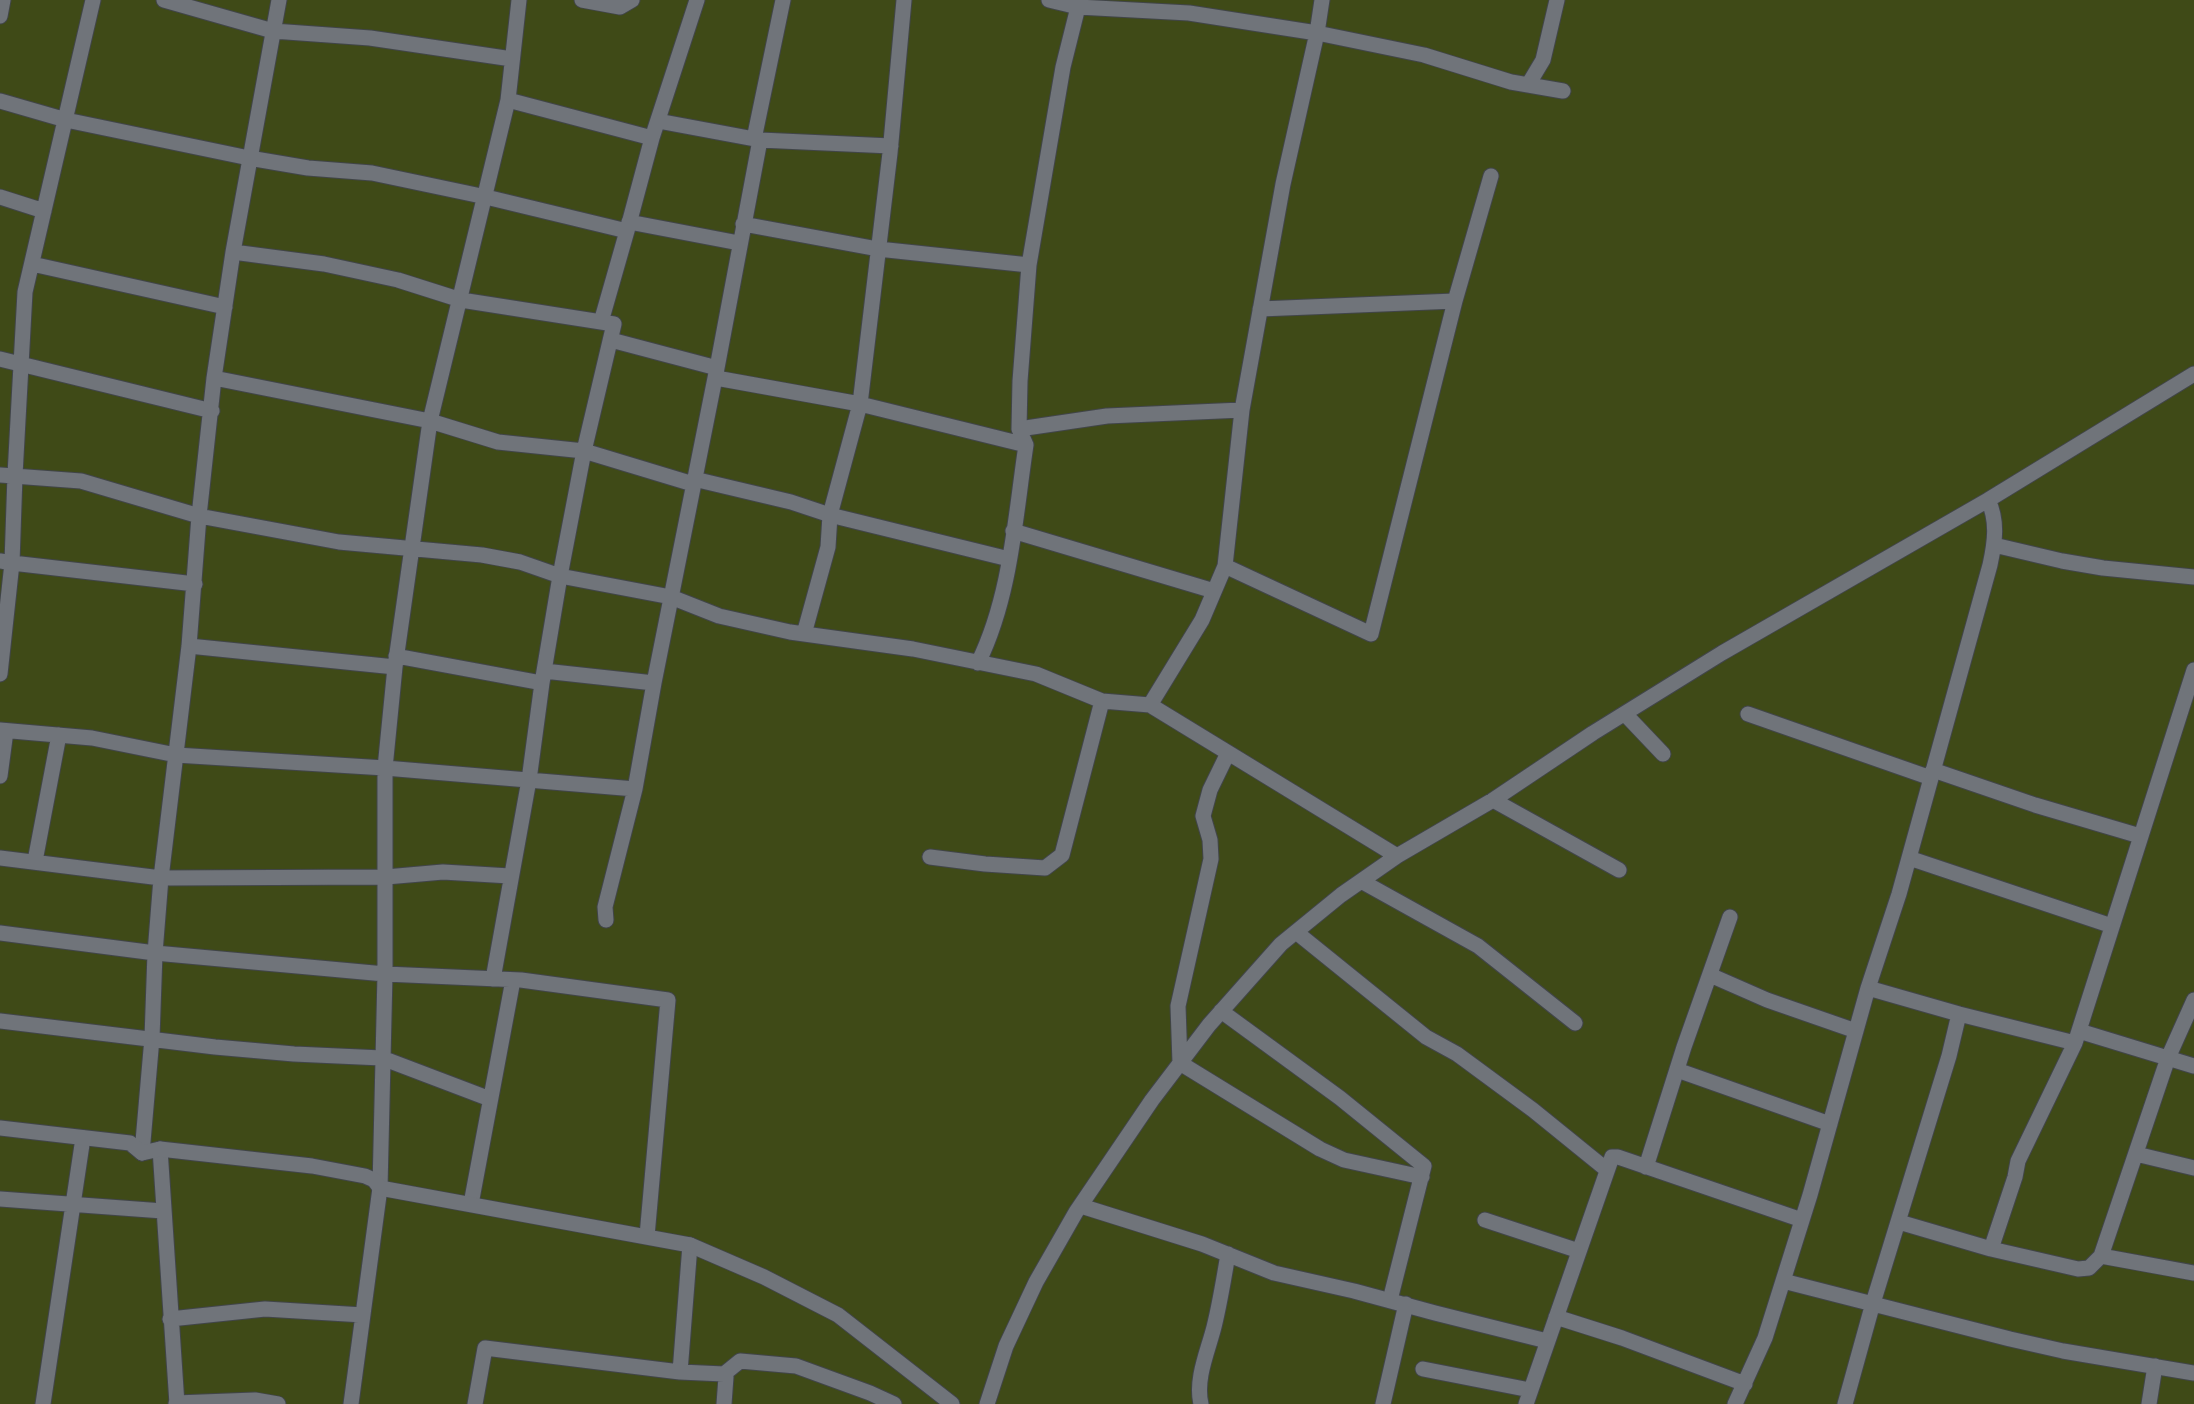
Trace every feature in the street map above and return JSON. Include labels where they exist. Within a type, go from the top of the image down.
[{"type":"street","points":[[0,16],[3,0]]},
{"type":"street","points":[[0,674],[6,562],[7,476],[21,363],[25,292],[93,0]]},
{"type":"street","points":[[164,0],[273,31],[370,38],[512,59]]},
{"type":"street","points":[[142,1153],[152,1038],[161,878],[189,646],[214,378],[249,158],[279,0]]},
{"type":"street","points":[[351,1404],[380,1188],[385,974],[385,768],[395,662],[430,421],[508,100],[519,0]]},
{"type":"street","points":[[582,0],[620,7],[632,0]]},
{"type":"street","points":[[601,322],[652,138],[697,0]]},
{"type":"street","points":[[606,920],[605,907],[635,789],[716,373],[783,0]]},
{"type":"street","points":[[804,634],[828,547],[830,515],[860,404],[891,146],[904,0]]},
{"type":"street","points":[[1049,0],[1189,13],[1317,33],[1424,55],[1512,82],[1563,91]]},
{"type":"street","points":[[1150,705],[1202,620],[1225,566],[1242,410],[1283,184],[1317,33],[1322,0]]},
{"type":"street","points":[[1528,85],[1543,60],[1557,0]]},
{"type":"street","points":[[978,663],[990,639],[1010,559],[1026,445],[1019,429],[1020,381],[1029,265],[1063,67],[1078,4]]},
{"type":"street","points":[[508,100],[652,138]]},
{"type":"street","points":[[0,101],[66,120],[249,158],[308,168],[372,173],[628,227],[739,243]]},
{"type":"street","points":[[658,121],[757,140],[891,146]]},
{"type":"street","points":[[1225,566],[1371,634],[1455,301],[1491,176]]},
{"type":"street","points":[[0,197],[44,211]]},
{"type":"street","points":[[743,224],[878,249],[1029,265]]},
{"type":"street","points":[[233,252],[334,266],[398,280],[461,300],[614,324],[584,451],[560,576],[529,780],[493,979]]},
{"type":"street","points":[[32,264],[225,307]]},
{"type":"street","points":[[1260,309],[1455,301]]},
{"type":"street","points":[[611,340],[716,373],[860,404],[1026,445]]},
{"type":"street","points":[[0,359],[212,411]]},
{"type":"street","points":[[987,1404],[1006,1346],[1036,1282],[1081,1206],[1152,1100],[1180,1063],[1221,1011],[1281,944],[1361,881],[1397,856],[1493,800],[1722,653],[1988,500],[2194,374]]},
{"type":"street","points":[[214,378],[430,421],[498,442],[584,451],[694,482],[791,502],[830,515],[1010,559]]},
{"type":"street","points":[[1019,429],[1107,416],[1242,410]]},
{"type":"street","points":[[7,476],[81,481],[200,516],[339,542],[413,547],[520,562],[560,576],[671,597],[719,616],[804,634],[913,649],[1036,674],[1102,701],[1150,705],[1397,856]]},
{"type":"street","points":[[1735,1404],[1765,1338],[1802,1220],[1868,988],[1909,858],[1994,546],[1995,515],[1988,500]]},
{"type":"street","points":[[1014,531],[1214,591]]},
{"type":"street","points":[[1994,546],[2103,568],[2194,577]]},
{"type":"street","points":[[6,562],[195,584]]},
{"type":"street","points":[[189,646],[395,662],[543,677],[654,683]]},
{"type":"street","points":[[1991,1249],[2016,1177],[2018,1161],[2077,1037],[2194,670]]},
{"type":"street","points":[[930,857],[1045,868],[1062,855],[1102,701]]},
{"type":"street","points":[[1625,714],[1663,754]]},
{"type":"street","points":[[1748,714],[1932,774],[2140,836]]},
{"type":"street","points":[[0,776],[3,730],[92,738],[176,755],[385,768],[635,789]]},
{"type":"street","points":[[34,861],[59,735]]},
{"type":"street","points":[[1180,1063],[1178,1006],[1211,859],[1210,840],[1203,816],[1210,790],[1228,753]]},
{"type":"street","points":[[1493,800],[1619,870]]},
{"type":"street","points":[[0,858],[161,878],[386,877],[443,872],[510,876]]},
{"type":"street","points":[[1909,858],[2112,926]]},
{"type":"street","points":[[1361,881],[1478,946],[1575,1023]]},
{"type":"street","points":[[1646,1167],[1730,918]]},
{"type":"street","points":[[1296,932],[1426,1036],[1457,1054],[1533,1110],[1607,1170]]},
{"type":"street","points":[[0,933],[155,953],[385,974],[513,980],[668,1000],[647,1236]]},
{"type":"street","points":[[1710,975],[1767,1000],[1856,1031]]},
{"type":"street","points":[[471,1204],[513,980]]},
{"type":"street","points":[[1868,988],[1959,1014],[2077,1037],[2194,1066]]},
{"type":"street","points":[[1899,1222],[1991,1249],[2078,1269],[2090,1268],[2101,1256],[2168,1058],[2194,1000]]},
{"type":"street","points":[[1221,1011],[1340,1098],[1424,1166],[1390,1300]]},
{"type":"street","points":[[1845,1404],[1872,1303],[1949,1056],[1959,1014]]},
{"type":"street","points":[[0,1021],[294,1054],[382,1058],[490,1099]]},
{"type":"street","points":[[1180,1063],[1320,1149],[1344,1160],[1422,1177]]},
{"type":"street","points":[[1677,1070],[1830,1124]]},
{"type":"street","points":[[0,1128],[130,1143],[142,1153]]},
{"type":"street","points":[[43,1404],[83,1138]]},
{"type":"street","points":[[142,1153],[160,1149],[312,1166],[365,1176],[374,1180],[380,1188],[690,1245],[764,1277],[838,1315],[952,1404]]},
{"type":"street","points":[[160,1149],[176,1403],[255,1400],[278,1404]]},
{"type":"street","points":[[2136,1154],[2194,1168]]},
{"type":"street","points":[[1423,1369],[1528,1397],[1612,1157],[1618,1157],[1802,1220]]},
{"type":"street","points":[[0,1198],[163,1211]]},
{"type":"street","points":[[1081,1206],[1202,1244],[1274,1273],[1390,1300],[1547,1341]]},
{"type":"street","points":[[1485,1221],[1579,1251]]},
{"type":"street","points":[[680,1372],[690,1245]]},
{"type":"street","points":[[1201,1404],[1199,1397],[1204,1360],[1214,1326],[1228,1254]]},
{"type":"street","points":[[2101,1256],[2194,1273]]},
{"type":"street","points":[[1783,1281],[2010,1340],[2194,1373]]},
{"type":"street","points":[[1383,1404],[1406,1304]]},
{"type":"street","points":[[170,1319],[265,1309],[363,1315]]},
{"type":"street","points":[[1556,1317],[1623,1338],[1745,1384]]},
{"type":"street","points":[[476,1404],[485,1348],[680,1372],[724,1374],[740,1361],[796,1366],[894,1404]]},
{"type":"street","points":[[2149,1404],[2155,1366]]},
{"type":"street","points":[[724,1374],[726,1377],[724,1404]]},
{"type":"green space","points":[[0,0],[2194,0],[2194,1404],[0,1404]]}]
